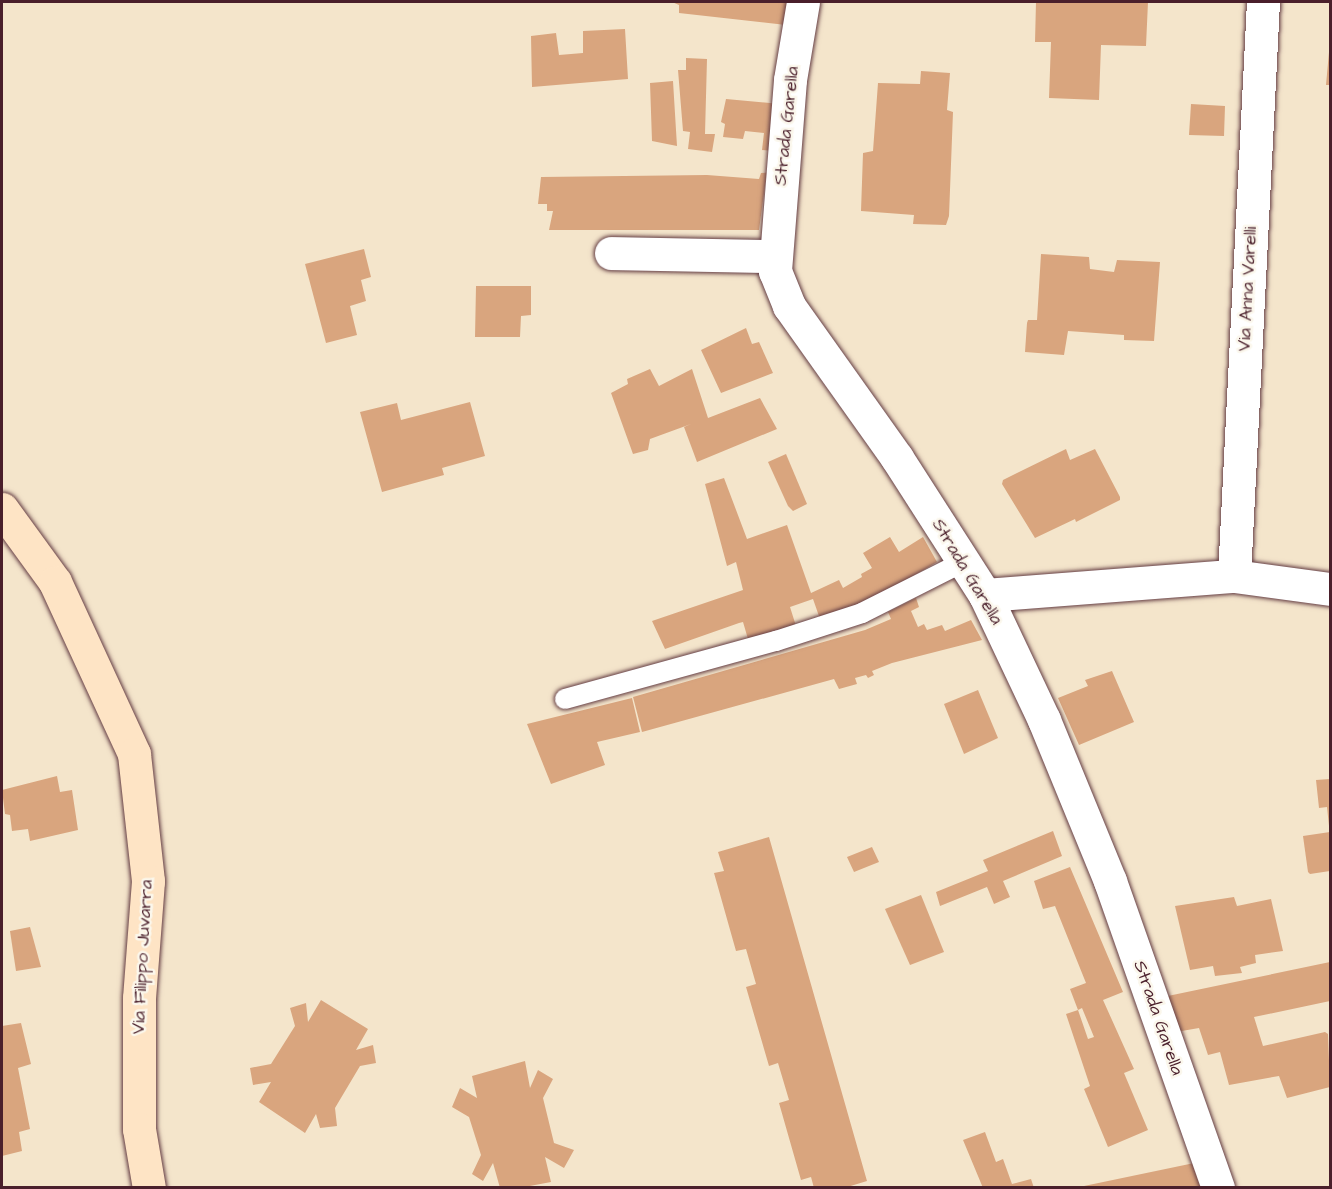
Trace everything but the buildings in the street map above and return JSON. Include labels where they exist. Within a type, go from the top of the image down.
[{"type":"main road","name":"Via Filippo Juvarra","points":[[2,509],[55,582],[134,754],[148,881],[139,998],[139,1129],[149,1188]]},
{"type":"street","name":"Strada Garella","points":[[802,2],[790,80],[774,256],[775,271],[789,306],[897,458],[985,595],[1044,720],[1110,881],[1218,1188]]},
{"type":"street","name":"Via Anna Varelli","points":[[1233,576],[1263,2]]},
{"type":"street","points":[[611,253],[774,256]]},
{"type":"street","points":[[985,595],[1233,576],[1330,589]]},
{"type":"lane","points":[[566,699],[776,641],[862,613],[963,562]]}]
